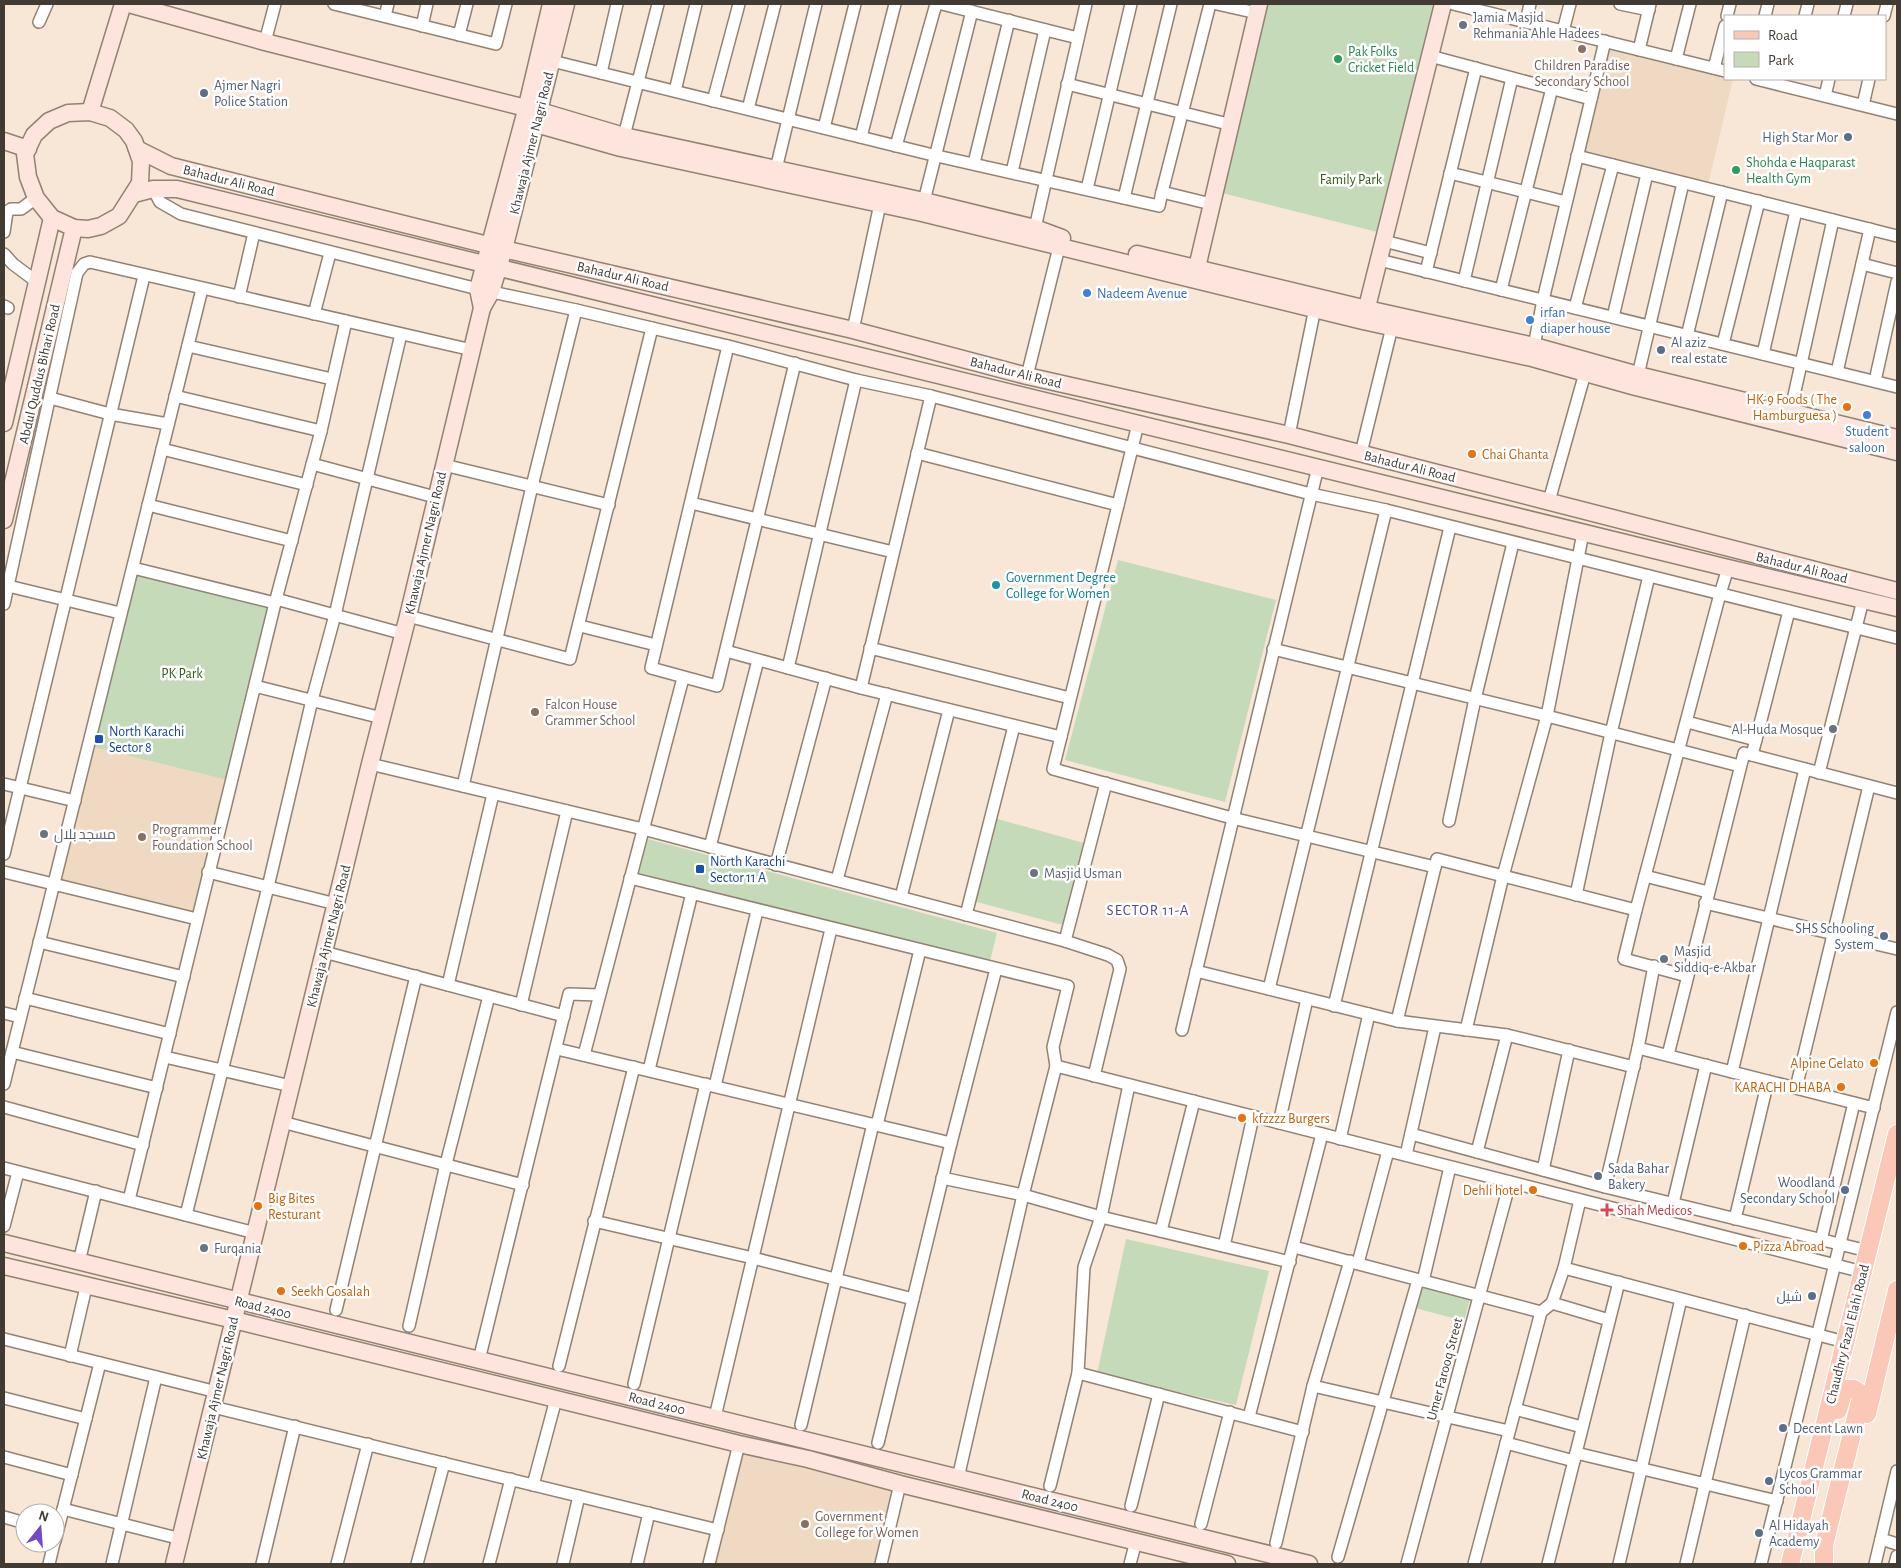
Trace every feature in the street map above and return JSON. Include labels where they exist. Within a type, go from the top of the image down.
[{"type":"main road","points":[[90,112],[123,4]]},
{"type":"main road","points":[[129,4],[534,114],[1035,228],[1060,242]]},
{"type":"main road","name":"Khawaja Ajmer Nagri Road","points":[[534,114],[551,4]]},
{"type":"main road","name":"Khawaja Ajmer Nagri Road","points":[[174,1564],[370,764],[404,634],[485,291],[534,114],[552,61],[566,4]]},
{"type":"main road","points":[[1365,315],[1443,4]]},
{"type":"main road","points":[[1196,274],[1258,9]]},
{"type":"main road","points":[[90,112],[110,118],[126,130],[134,141],[141,161],[140,183],[119,216],[101,226],[88,229],[74,228],[52,218],[36,198],[28,177],[26,154],[28,149],[34,136],[49,121],[68,113],[90,112]]},
{"type":"main road","points":[[534,114],[621,148],[1060,242],[1365,315],[1392,327],[1532,358],[1585,373],[1788,419],[1897,438]]},
{"type":"main road","points":[[4,141],[28,149]]},
{"type":"main road","name":"Bahadur Ali Road","points":[[137,149],[171,166],[497,247],[853,330],[1027,376],[1289,435],[1897,591]]},
{"type":"main road","name":"Bahadur Ali Road","points":[[134,194],[153,189],[177,189],[1897,608]]},
{"type":"main road","name":"Abdul Quddus Bihari Road","points":[[4,423],[52,218]]},
{"type":"main road","name":"Abdul Quddus Bihari Road","points":[[4,520],[74,228]]},
{"type":"main road","points":[[1196,274],[1314,308],[1365,315],[1534,346],[1897,452]]},
{"type":"main road","points":[[1245,449],[1251,426]]},
{"type":"main road","name":"Chaudhry Fazal Elahi Road","points":[[1790,1564],[1897,1134]]},
{"type":"main road","name":"Road 2400","points":[[4,1243],[1309,1564]]},
{"type":"main road","name":"Road 2400","points":[[4,1266],[86,1287],[234,1320],[739,1444],[808,1459],[900,1484],[1227,1564]]},
{"type":"main road","points":[[1830,1564],[1897,1290]]},
{"type":"main road","points":[[1799,1527],[1813,1506],[1843,1393],[1846,1389],[1854,1389],[1860,1393],[1861,1398],[1824,1545],[1824,1564]]},
{"type":"main road","points":[[808,1459],[812,1441]]},
{"type":"street","points":[[39,22],[47,4]]},
{"type":"street","points":[[265,42],[274,4]]},
{"type":"street","points":[[334,4],[346,5],[496,44],[506,4]]},
{"type":"street","points":[[385,16],[388,4]]},
{"type":"street","points":[[422,26],[427,4]]},
{"type":"street","points":[[459,35],[467,4]]},
{"type":"street","points":[[601,74],[617,4]]},
{"type":"street","points":[[624,136],[636,82],[658,4]]},
{"type":"street","points":[[675,92],[696,4]]},
{"type":"street","points":[[713,101],[738,4]]},
{"type":"street","points":[[748,109],[775,4]]},
{"type":"street","points":[[776,169],[816,4]]},
{"type":"street","points":[[824,128],[855,4]]},
{"type":"street","points":[[861,137],[895,4]]},
{"type":"street","points":[[896,146],[936,4]]},
{"type":"street","points":[[942,4],[1078,38]]},
{"type":"street","points":[[1035,228],[1086,4]]},
{"type":"street","points":[[1087,189],[1131,4]]},
{"type":"street","points":[[1124,198],[1171,4]]},
{"type":"street","points":[[552,61],[937,156],[1159,206],[1210,4]]},
{"type":"street","points":[[1217,4],[1258,9]]},
{"type":"street","points":[[1453,4],[1492,8],[1526,22],[1719,70],[1724,33]]},
{"type":"street","points":[[1526,22],[1530,4]]},
{"type":"street","points":[[1563,31],[1570,4]]},
{"type":"street","points":[[1620,4],[1649,7],[1639,50]]},
{"type":"street","points":[[1676,59],[1690,4]]},
{"type":"street","points":[[924,202],[972,11]]},
{"type":"street","points":[[974,164],[1009,20]]},
{"type":"street","points":[[1012,172],[1045,30]]},
{"type":"street","points":[[1534,346],[1543,300],[1605,42]]},
{"type":"street","points":[[1430,56],[1592,99]]},
{"type":"street","points":[[1426,272],[1476,68]]},
{"type":"street","points":[[1464,281],[1512,78]]},
{"type":"street","points":[[1764,80],[1789,83],[1825,96],[1897,114]]},
{"type":"street","points":[[1825,96],[1829,80]]},
{"type":"street","points":[[1863,105],[1869,80]]},
{"type":"street","points":[[1067,84],[1232,125]]},
{"type":"street","points":[[1501,290],[1552,88]]},
{"type":"street","points":[[1578,156],[1897,236]]},
{"type":"street","points":[[1574,308],[1613,165]]},
{"type":"street","points":[[1450,173],[1566,202]]},
{"type":"street","points":[[1613,317],[1647,174]]},
{"type":"street","points":[[1638,375],[1682,182]]},
{"type":"street","points":[[153,189],[160,202],[181,214],[330,253],[485,291],[576,310],[728,346],[1311,494],[1386,510],[1897,638]]},
{"type":"street","points":[[1162,192],[1211,204]]},
{"type":"street","points":[[1687,336],[1722,192]]},
{"type":"street","points":[[4,232],[7,212],[11,208],[21,209],[36,198]]},
{"type":"street","points":[[1723,344],[1759,202]]},
{"type":"street","points":[[853,330],[880,204]]},
{"type":"street","points":[[1763,354],[1796,211]]},
{"type":"street","points":[[1788,419],[1833,220]]},
{"type":"street","points":[[1837,372],[1870,229]]},
{"type":"street","points":[[238,297],[254,233]]},
{"type":"street","points":[[1384,241],[1431,253]]},
{"type":"street","points":[[1027,376],[1060,242]]},
{"type":"street","points":[[314,314],[330,253]]},
{"type":"street","points":[[4,254],[12,264],[37,282]]},
{"type":"street","points":[[1379,260],[1897,387]]},
{"type":"street","points":[[4,604],[6,585],[80,269],[84,264],[90,262],[144,276],[472,350]]},
{"type":"street","points":[[1862,264],[1897,273]]},
{"type":"street","points":[[4,854],[144,276]]},
{"type":"street","points":[[1875,381],[1897,282]]},
{"type":"street","points":[[4,1084],[202,289]]},
{"type":"street","points":[[1289,435],[1314,308]]},
{"type":"street","points":[[463,786],[532,486],[576,310]]},
{"type":"street","points":[[129,1200],[165,1057],[208,872],[275,601],[307,485],[346,321]]},
{"type":"street","points":[[1361,453],[1392,327]]},
{"type":"street","points":[[408,616],[570,659],[580,626],[652,328]]},
{"type":"street","points":[[186,1215],[268,887],[312,700],[335,615],[401,334]]},
{"type":"street","points":[[188,346],[332,379]]},
{"type":"street","points":[[728,346],[651,668],[683,678],[717,686],[794,363]]},
{"type":"street","points":[[1549,501],[1585,373]]},
{"type":"street","points":[[788,668],[856,380]]},
{"type":"street","points":[[175,396],[320,431]]},
{"type":"street","points":[[861,688],[931,396]]},
{"type":"street","points":[[50,398],[110,414],[168,424]]},
{"type":"street","points":[[1138,424],[1053,769],[1232,818],[1435,867]]},
{"type":"street","points":[[162,449],[307,485]]},
{"type":"street","points":[[917,453],[1118,505]]},
{"type":"street","points":[[312,464],[435,497]]},
{"type":"street","points":[[444,465],[609,505]]},
{"type":"street","points":[[1182,1030],[1318,467]]},
{"type":"street","points":[[691,503],[893,552]]},
{"type":"street","points":[[148,506],[292,541]]},
{"type":"street","points":[[1269,989],[1386,510]]},
{"type":"street","points":[[1334,1006],[1450,527]]},
{"type":"street","points":[[1466,1030],[1503,876],[1547,716],[1583,532]]},
{"type":"street","points":[[1449,821],[1475,698],[1513,543]]},
{"type":"street","points":[[133,568],[335,615],[404,634]]},
{"type":"street","points":[[1687,976],[1624,959],[1728,568]]},
{"type":"street","points":[[1576,895],[1649,576]]},
{"type":"street","points":[[6,585],[120,613]]},
{"type":"street","points":[[1819,773],[1862,600]]},
{"type":"street","points":[[1752,755],[1789,611]]},
{"type":"street","points":[[580,626],[656,645]]},
{"type":"street","points":[[870,648],[1070,698]]},
{"type":"street","points":[[1273,649],[1547,716],[1740,766]]},
{"type":"street","points":[[726,651],[861,688],[1061,737]]},
{"type":"street","points":[[710,847],[758,660]]},
{"type":"street","points":[[584,1055],[683,678]]},
{"type":"street","points":[[776,864],[826,678]]},
{"type":"street","points":[[255,686],[382,718]]},
{"type":"street","points":[[837,880],[887,694]]},
{"type":"street","points":[[901,897],[949,710]]},
{"type":"street","points":[[1687,722],[1756,740]]},
{"type":"street","points":[[966,915],[1014,726]]},
{"type":"street","points":[[1668,1055],[1744,753],[1897,793]]},
{"type":"street","points":[[370,764],[643,829],[1065,941],[1108,955],[1117,960],[1120,969],[1094,1076]]},
{"type":"street","points":[[1732,1072],[1805,769]]},
{"type":"street","points":[[1065,941],[1106,783]]},
{"type":"street","points":[[4,784],[75,801]]},
{"type":"street","points":[[1796,1088],[1835,934],[1869,786]]},
{"type":"street","points":[[448,985],[493,794]]},
{"type":"street","points":[[521,1005],[567,811]]},
{"type":"street","points":[[1397,1022],[1436,859],[1636,910]]},
{"type":"street","points":[[4,872],[197,919]]},
{"type":"street","points":[[208,872],[336,904]]},
{"type":"street","points":[[1645,876],[1770,919],[1897,949]]},
{"type":"street","points":[[630,878],[757,911],[1068,986],[1053,1047],[1056,1066],[1022,1195],[958,1478]]},
{"type":"street","points":[[649,1070],[692,893]]},
{"type":"street","points":[[634,1384],[669,1238],[757,911]]},
{"type":"street","points":[[715,1417],[832,929]]},
{"type":"street","points":[[39,942],[184,977]]},
{"type":"street","points":[[801,1425],[836,1279],[920,950]]},
{"type":"street","points":[[324,952],[564,1016]]},
{"type":"street","points":[[1605,1187],[1634,1067],[1654,966]]},
{"type":"street","points":[[878,1443],[942,1178],[996,969]]},
{"type":"street","points":[[1196,971],[1397,1022],[1507,1035],[1634,1067]]},
{"type":"street","points":[[336,1310],[416,976]]},
{"type":"street","points":[[480,1360],[569,994],[600,995]]},
{"type":"street","points":[[409,1326],[446,1164],[489,996]]},
{"type":"street","points":[[25,998],[170,1034]]},
{"type":"street","points":[[1279,1123],[1307,999]]},
{"type":"street","points":[[1761,1564],[1897,1012]]},
{"type":"street","points":[[4,1013],[20,1017]]},
{"type":"street","points":[[1340,1139],[1369,1014]]},
{"type":"street","points":[[1406,1155],[1435,1027]]},
{"type":"street","points":[[1477,1152],[1507,1035]]},
{"type":"street","points":[[1638,1048],[1874,1108]]},
{"type":"street","points":[[557,1049],[951,1143]]},
{"type":"street","points":[[1543,1170],[1569,1050]]},
{"type":"street","points":[[12,1052],[157,1088]]},
{"type":"street","points":[[165,1057],[291,1086]]},
{"type":"street","points":[[1673,1203],[1706,1065]]},
{"type":"street","points":[[1056,1066],[1863,1272]]},
{"type":"street","points":[[559,1366],[634,1067]]},
{"type":"street","points":[[1735,1218],[1768,1081]]},
{"type":"street","points":[[1050,1486],[1078,1373],[1084,1267],[1101,1216],[1129,1085]]},
{"type":"street","points":[[1162,1231],[1194,1101]]},
{"type":"street","points":[[1821,1240],[1854,1102]]},
{"type":"street","points":[[4,1107],[143,1144]]},
{"type":"street","points":[[1224,1246],[1253,1116]]},
{"type":"street","points":[[282,1122],[523,1185]]},
{"type":"street","points":[[1249,1417],[1322,1134]]},
{"type":"street","points":[[1411,1134],[1605,1187],[1868,1251]]},
{"type":"street","points":[[1276,1543],[1314,1386],[1388,1151]]},
{"type":"street","points":[[1338,1557],[1421,1280],[1450,1167]]},
{"type":"street","points":[[4,1168],[255,1232]]},
{"type":"street","points":[[4,1226],[18,1172]]},
{"type":"street","points":[[942,1178],[1022,1195],[1290,1262]]},
{"type":"street","name":"Umer Farooq Street","points":[[1407,1564],[1510,1182]]},
{"type":"street","points":[[79,1262],[96,1192]]},
{"type":"street","points":[[1474,1564],[1541,1312],[1552,1303],[1564,1268],[1580,1200]]},
{"type":"street","points":[[594,1221],[752,1258],[912,1299]]},
{"type":"street","points":[[1294,1247],[1541,1312]]},
{"type":"street","points":[[1564,1268],[1845,1342]]},
{"type":"street","points":[[1548,1564],[1618,1282]]},
{"type":"street","points":[[70,1356],[86,1287]]},
{"type":"street","points":[[1619,1564],[1681,1299]]},
{"type":"street","points":[[1552,1303],[1609,1320]]},
{"type":"street","points":[[1686,1564],[1745,1316]]},
{"type":"street","points":[[4,1339],[156,1377],[295,1426],[718,1530]]},
{"type":"street","points":[[65,1503],[100,1363]]},
{"type":"street","points":[[1078,1373],[1303,1432]]},
{"type":"street","points":[[112,1564],[156,1377]]},
{"type":"street","points":[[1314,1386],[1509,1431]]},
{"type":"street","points":[[1131,1506],[1158,1394]]},
{"type":"street","points":[[4,1398],[86,1419]]},
{"type":"street","points":[[533,1485],[556,1399]]},
{"type":"street","points":[[1515,1409],[1582,1427]]},
{"type":"street","points":[[1201,1524],[1230,1412]]},
{"type":"street","points":[[262,1564],[295,1426]]},
{"type":"street","points":[[1506,1443],[1642,1469],[1778,1501]]},
{"type":"street","points":[[337,1564],[368,1444]]},
{"type":"street","points":[[709,1564],[739,1444]]},
{"type":"street","points":[[4,1457],[72,1475]]},
{"type":"street","points":[[417,1564],[444,1463]]},
{"type":"street","points":[[1875,1564],[1897,1471]]},
{"type":"street","points":[[489,1564],[511,1479]]},
{"type":"street","points":[[881,1564],[900,1484]]},
{"type":"street","points":[[563,1564],[579,1496]]},
{"type":"street","points":[[65,1510],[181,1539]]},
{"type":"street","points":[[637,1564],[649,1513]]},
{"type":"street","points":[[1881,1539],[1897,1544]]},
{"type":"street","points":[[1130,1564],[1136,1542]]},
{"type":"street","points":[[1895,1564],[1897,1556]]},
{"type":"shaded area","points":[[1605,41],[1724,71],[1724,80],[1733,80],[1707,189],[1577,156]]},
{"type":"shaded area","name":"Programmer Foundation School","points":[[89,746],[231,781],[197,919],[55,884]]},
{"type":"shaded area","name":"Government College for Women","points":[[739,1444],[900,1484],[881,1564],[709,1564]]},
{"type":"green space","name":"Family Park","points":[[1259,4],[1443,4],[1385,234],[1214,191]]},
{"type":"green space","points":[[1118,560],[1276,600],[1225,802],[1065,760]]},
{"type":"green space","name":"PK Park","points":[[133,568],[276,599],[231,781],[89,746]]},
{"type":"green space","name":"Masjid Usman","points":[[994,818],[1084,843],[1063,925],[973,901]]},
{"type":"green space","points":[[648,839],[997,933],[990,961],[639,873]]},
{"type":"green space","points":[[1126,1239],[1269,1271],[1236,1405],[1097,1374]]},
{"type":"green space","points":[[1421,1286],[1470,1299],[1464,1321],[1415,1308]]},
{"type":"place","name":"Jamia Masjid Rehmania Ahle Hadees","points":[[1463,25]]},
{"type":"place","name":"Children Paradise Secondary School","points":[[1582,49]]},
{"type":"place","name":"Pak Folks Cricket Field","points":[[1338,59]]},
{"type":"place","name":"Ajmer Nagri Police Station","points":[[204,93]]},
{"type":"place","name":"High Star Mor","points":[[1848,137]]},
{"type":"place","name":"Shohda e Haqparast Health Gym","points":[[1736,170]]},
{"type":"place","name":"Nadeem Avenue","points":[[1087,293]]},
{"type":"place","name":"irfan diaper house","points":[[1530,320]]},
{"type":"place","name":"Al aziz real estate","points":[[1661,350]]},
{"type":"place","name":"HK-9 Foods ( The Hamburguesa )","points":[[1847,407]]},
{"type":"place","name":"Student saloon","points":[[1867,415]]},
{"type":"place","name":"Chai Ghanta","points":[[1472,454]]},
{"type":"place","name":"Government Degree College for Women","points":[[996,585]]},
{"type":"place","name":"Falcon House Grammer School","points":[[535,712]]},
{"type":"place","name":"Al-Huda Mosque","points":[[1833,729]]},
{"type":"place","name":"North Karachi Sector 8","points":[[99,739]]},
{"type":"place","name":"مسجد بلال","points":[[44,834]]},
{"type":"place","name":"Programmer Foundation School","points":[[142,837]]},
{"type":"place","name":"North Karachi Sector 11 A","points":[[700,869]]},
{"type":"place","name":"Masjid Usman","points":[[1034,873]]},
{"type":"place","name":"SHS Schooling System","points":[[1884,936]]},
{"type":"place","name":"Masjid Siddiq-e-Akbar","points":[[1664,959]]},
{"type":"place","name":"Alpine Gelato","points":[[1874,1063]]},
{"type":"place","name":"KARACHI DHABA","points":[[1841,1087]]},
{"type":"place","name":"kfzzzz Burgers","points":[[1242,1118]]},
{"type":"place","name":"Sada Bahar Bakery","points":[[1598,1176]]},
{"type":"place","name":"Dehli hotel","points":[[1533,1190]]},
{"type":"place","name":"Woodland Secondary School","points":[[1845,1190]]},
{"type":"place","name":"Big Bites Resturant","points":[[258,1206]]},
{"type":"place","name":"Shah Medicos","points":[[1607,1210]]},
{"type":"place","name":"Pizza Abroad","points":[[1743,1246]]},
{"type":"place","name":"Furqania","points":[[204,1248]]},
{"type":"place","name":"Seekh Gosalah","points":[[281,1291]]},
{"type":"place","name":"شیل","points":[[1812,1296]]},
{"type":"place","name":"Decent Lawn","points":[[1783,1428]]},
{"type":"place","name":"Lycos Grammar School","points":[[1769,1481]]},
{"type":"place","name":"Government College for Women","points":[[805,1524]]},
{"type":"place","name":"Al Hidayah Academy","points":[[1759,1533]]},
{"type":"district","name":"SECTOR 11-A","points":[[1148,910]]}]
